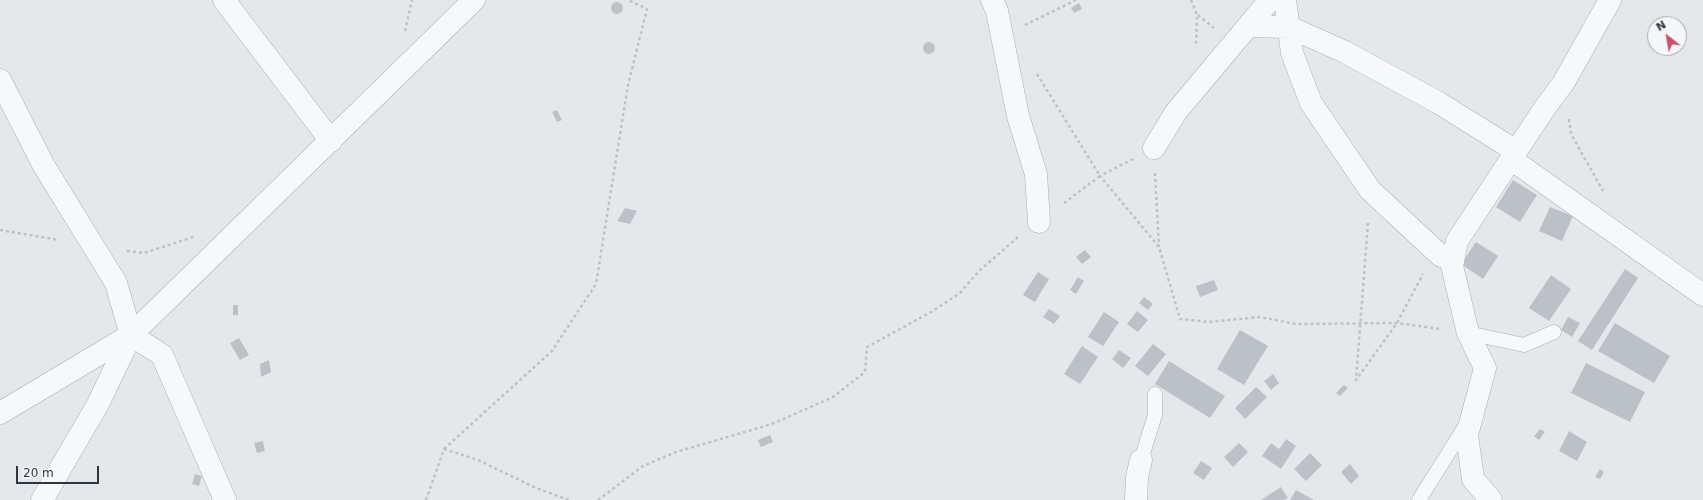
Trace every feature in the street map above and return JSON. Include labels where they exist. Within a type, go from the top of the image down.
[{"type":"street","points":[[224,0],[331,141]]},
{"type":"street","points":[[0,414],[131,335],[474,0]]},
{"type":"street","points":[[992,0],[996,11],[1018,116],[1036,174],[1039,222]]},
{"type":"street","points":[[1154,148],[1176,112],[1270,0]]},
{"type":"street","points":[[1285,0],[1292,53],[1311,103],[1370,190],[1441,256]]},
{"type":"street","points":[[1491,500],[1473,479],[1467,435],[1485,368],[1468,333],[1452,266],[1457,241],[1513,155],[1564,82],[1610,0]]},
{"type":"street","points":[[1249,26],[1289,27],[1345,52],[1439,103],[1513,155],[1703,295]]},
{"type":"street","points":[[0,80],[44,166],[116,283],[131,335],[162,355],[225,500]]},
{"type":"street","points":[[42,500],[98,404],[131,335]]},
{"type":"street","points":[[1136,500],[1137,477],[1141,460]]},
{"type":"lane","points":[[1468,333],[1524,345],[1554,332]]},
{"type":"lane","points":[[1141,460],[1155,415],[1155,394]]},
{"type":"lane","points":[[1419,500],[1472,416]]},
{"type":"path","points":[[426,500],[444,449],[552,351],[596,284],[628,85],[646,9],[628,0]]},
{"type":"path","points":[[1023,25],[1076,0]]},
{"type":"path","points":[[1191,0],[1197,15],[1196,45],[1199,86]]},
{"type":"path","points":[[1564,82],[1571,134],[1606,198]]},
{"type":"path","points":[[1159,247],[1100,176],[1154,148],[1159,247],[1180,319],[1209,322],[1260,317],[1296,324],[1397,323],[1468,333]]},
{"type":"path","points":[[1370,190],[1356,380],[1397,323],[1422,275],[1441,256]]},
{"type":"path","points":[[0,230],[144,254],[194,237]]},
{"type":"path","points":[[598,500],[643,466],[676,452],[772,424],[832,397],[865,372],[867,347],[931,312]]},
{"type":"path","points":[[444,449],[478,460],[536,488],[569,500]]},
{"type":"building","points":[[617,2],[621,4],[623,8],[621,12],[617,14],[613,12],[611,8],[613,4]]},
{"type":"building","points":[[1079,3],[1082,9],[1074,13],[1071,8]]},
{"type":"building","points":[[927,42],[931,42],[935,48],[931,54],[927,54],[923,50],[923,46]]},
{"type":"building","points":[[557,110],[562,120],[557,122],[552,112]]},
{"type":"building","points":[[1513,180],[1537,195],[1520,222],[1496,207]]},
{"type":"building","points":[[1550,207],[1573,216],[1562,241],[1539,231]]},
{"type":"building","points":[[625,208],[637,211],[630,224],[617,221]]},
{"type":"building","points":[[1476,242],[1498,256],[1483,279],[1461,264]]},
{"type":"building","points":[[1085,250],[1091,257],[1082,264],[1076,257]]},
{"type":"building","points":[[1625,269],[1638,278],[1592,350],[1578,341]]},
{"type":"building","points":[[1038,272],[1049,279],[1035,302],[1023,295]]},
{"type":"building","points":[[1551,275],[1571,289],[1549,321],[1529,308]]},
{"type":"building","points":[[1078,277],[1084,281],[1076,294],[1070,290]]},
{"type":"building","points":[[1214,280],[1218,290],[1200,297],[1196,286]]},
{"type":"building","points":[[1144,297],[1153,304],[1148,310],[1139,303]]},
{"type":"building","points":[[233,305],[238,305],[238,315],[233,315]]},
{"type":"building","points":[[1049,309],[1060,316],[1054,324],[1043,317]]},
{"type":"building","points":[[1137,311],[1148,320],[1138,332],[1127,324]]},
{"type":"building","points":[[1104,312],[1119,322],[1103,346],[1088,337]]},
{"type":"building","points":[[1568,317],[1580,323],[1572,337],[1561,330]]},
{"type":"building","points":[[1615,323],[1670,356],[1654,383],[1598,351]]},
{"type":"building","points":[[1240,330],[1268,346],[1244,385],[1217,369]]},
{"type":"building","points":[[239,338],[249,355],[240,360],[230,343]]},
{"type":"building","points":[[1153,344],[1166,354],[1148,376],[1135,366]]},
{"type":"building","points":[[1082,346],[1098,357],[1080,384],[1064,374]]},
{"type":"building","points":[[1119,350],[1131,358],[1123,368],[1112,359]]},
{"type":"building","points":[[269,360],[271,372],[261,377],[260,364]]},
{"type":"building","points":[[1169,361],[1225,396],[1210,418],[1155,384]]},
{"type":"building","points":[[1586,363],[1645,392],[1630,422],[1571,393]]},
{"type":"building","points":[[1273,374],[1279,383],[1271,390],[1264,381]]},
{"type":"building","points":[[1344,385],[1348,388],[1340,396],[1336,393]]},
{"type":"building","points":[[1256,387],[1267,397],[1245,419],[1235,408]]},
{"type":"building","points":[[1540,429],[1545,432],[1539,440],[1534,436]]},
{"type":"building","points":[[1569,431],[1587,442],[1577,461],[1559,451]]},
{"type":"building","points":[[770,435],[773,442],[761,447],[758,440]]},
{"type":"building","points":[[1286,439],[1296,446],[1281,469],[1262,456],[1271,443],[1279,449]]},
{"type":"building","points":[[263,441],[265,451],[257,453],[254,443]]},
{"type":"building","points":[[1239,443],[1248,452],[1233,467],[1224,457]]},
{"type":"building","points":[[1310,453],[1322,465],[1306,481],[1294,469]]},
{"type":"building","points":[[1201,461],[1212,468],[1204,480],[1193,473]]},
{"type":"building","points":[[1350,464],[1359,476],[1351,484],[1341,472]]},
{"type":"building","points":[[1600,469],[1604,472],[1600,479],[1595,477]]},
{"type":"building","points":[[195,474],[202,476],[199,486],[192,484]]},
{"type":"building","points":[[1281,487],[1288,498],[1284,500],[1261,500]]},
{"type":"building","points":[[1296,490],[1314,500],[1290,500]]}]
